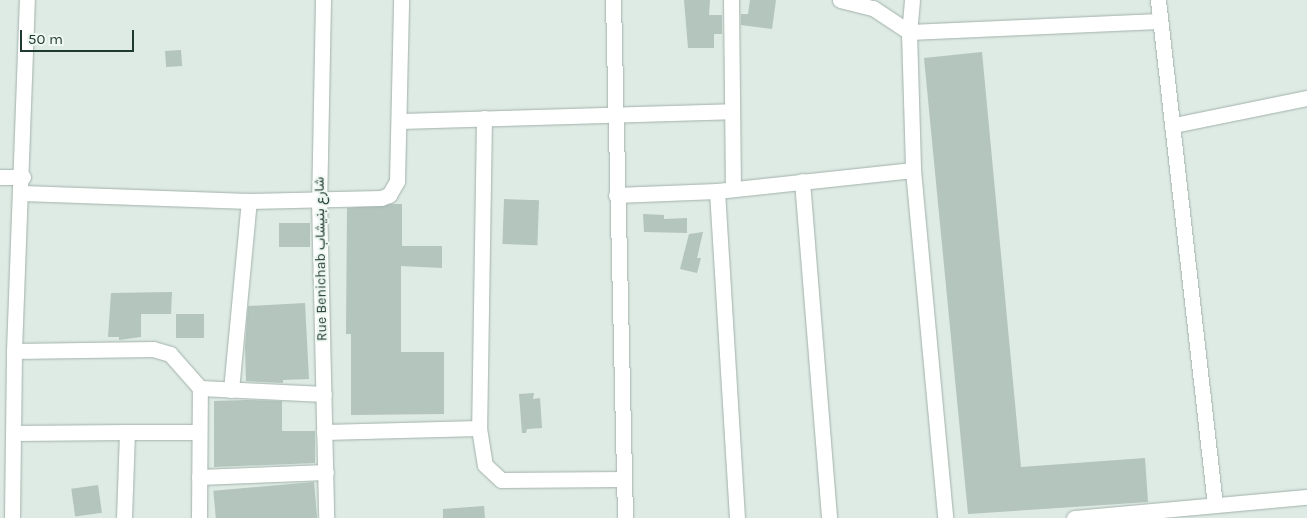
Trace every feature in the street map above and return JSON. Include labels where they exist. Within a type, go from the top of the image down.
[{"type":"street","points":[[12,518],[6,482],[14,433],[7,395],[14,350],[22,193],[27,0]]},
{"type":"street","name":"Rue Benichab شارع بنيشاب","points":[[323,0],[319,200],[326,518]]},
{"type":"street","points":[[22,193],[249,201],[381,198],[394,190],[397,181],[401,0]]},
{"type":"street","points":[[613,0],[616,195],[625,518]]},
{"type":"street","points":[[731,0],[733,189]]},
{"type":"street","points":[[840,0],[873,8],[909,32],[1159,21]]},
{"type":"street","points":[[912,0],[909,32],[913,170],[945,518]]},
{"type":"street","points":[[1158,0],[1159,21],[1174,125],[1215,505]]},
{"type":"street","points":[[1174,125],[1307,98]]},
{"type":"street","points":[[399,121],[732,111]]},
{"type":"street","points":[[484,118],[479,428],[485,464],[501,480],[623,479]]},
{"type":"street","points":[[616,195],[717,191],[913,170]]},
{"type":"street","points":[[0,177],[22,177]]},
{"type":"street","points":[[802,181],[829,518]]},
{"type":"street","points":[[717,191],[737,518]]},
{"type":"street","points":[[231,390],[249,201]]},
{"type":"street","points":[[14,350],[153,349],[170,354],[200,388],[199,518]]},
{"type":"street","points":[[200,388],[324,394]]},
{"type":"street","points":[[324,432],[479,428]]},
{"type":"street","points":[[124,518],[127,432]]},
{"type":"street","points":[[14,433],[199,432]]},
{"type":"street","points":[[199,477],[326,472]]},
{"type":"street","points":[[1074,518],[1307,497]]},
{"type":"building","points":[[684,0],[710,0],[709,15],[722,15],[722,34],[714,34],[714,48],[688,48]]},
{"type":"building","points":[[750,0],[776,0],[772,29],[741,25],[741,14],[748,14]]},
{"type":"building","points":[[181,50],[182,66],[166,67],[165,51]]},
{"type":"building","points":[[982,52],[1021,467],[1145,458],[1148,502],[968,514],[924,58]]},
{"type":"building","points":[[504,199],[539,200],[537,245],[502,244]]},
{"type":"building","points":[[402,204],[402,246],[442,246],[442,268],[401,266],[401,352],[444,352],[444,414],[351,415],[351,334],[346,334],[347,208]]},
{"type":"building","points":[[643,214],[664,215],[664,219],[687,218],[687,233],[644,232]]},
{"type":"building","points":[[279,223],[310,223],[310,247],[279,247]]},
{"type":"building","points":[[703,232],[697,258],[701,258],[697,273],[680,269],[689,234]]},
{"type":"building","points":[[172,292],[171,314],[141,314],[141,337],[119,340],[119,337],[108,337],[111,293]]},
{"type":"building","points":[[305,303],[309,379],[283,380],[283,383],[246,381],[245,347],[248,306]]},
{"type":"building","points":[[176,314],[204,314],[204,338],[176,338]]},
{"type":"building","points":[[534,393],[533,399],[540,398],[542,428],[527,429],[526,433],[522,433],[519,394]]},
{"type":"building","points":[[214,401],[282,401],[282,431],[315,431],[315,463],[214,467]]},
{"type":"building","points":[[314,482],[317,518],[216,518],[213,491]]},
{"type":"building","points":[[98,485],[102,513],[75,516],[71,489]]},
{"type":"building","points":[[484,506],[485,518],[443,518],[443,509]]}]
